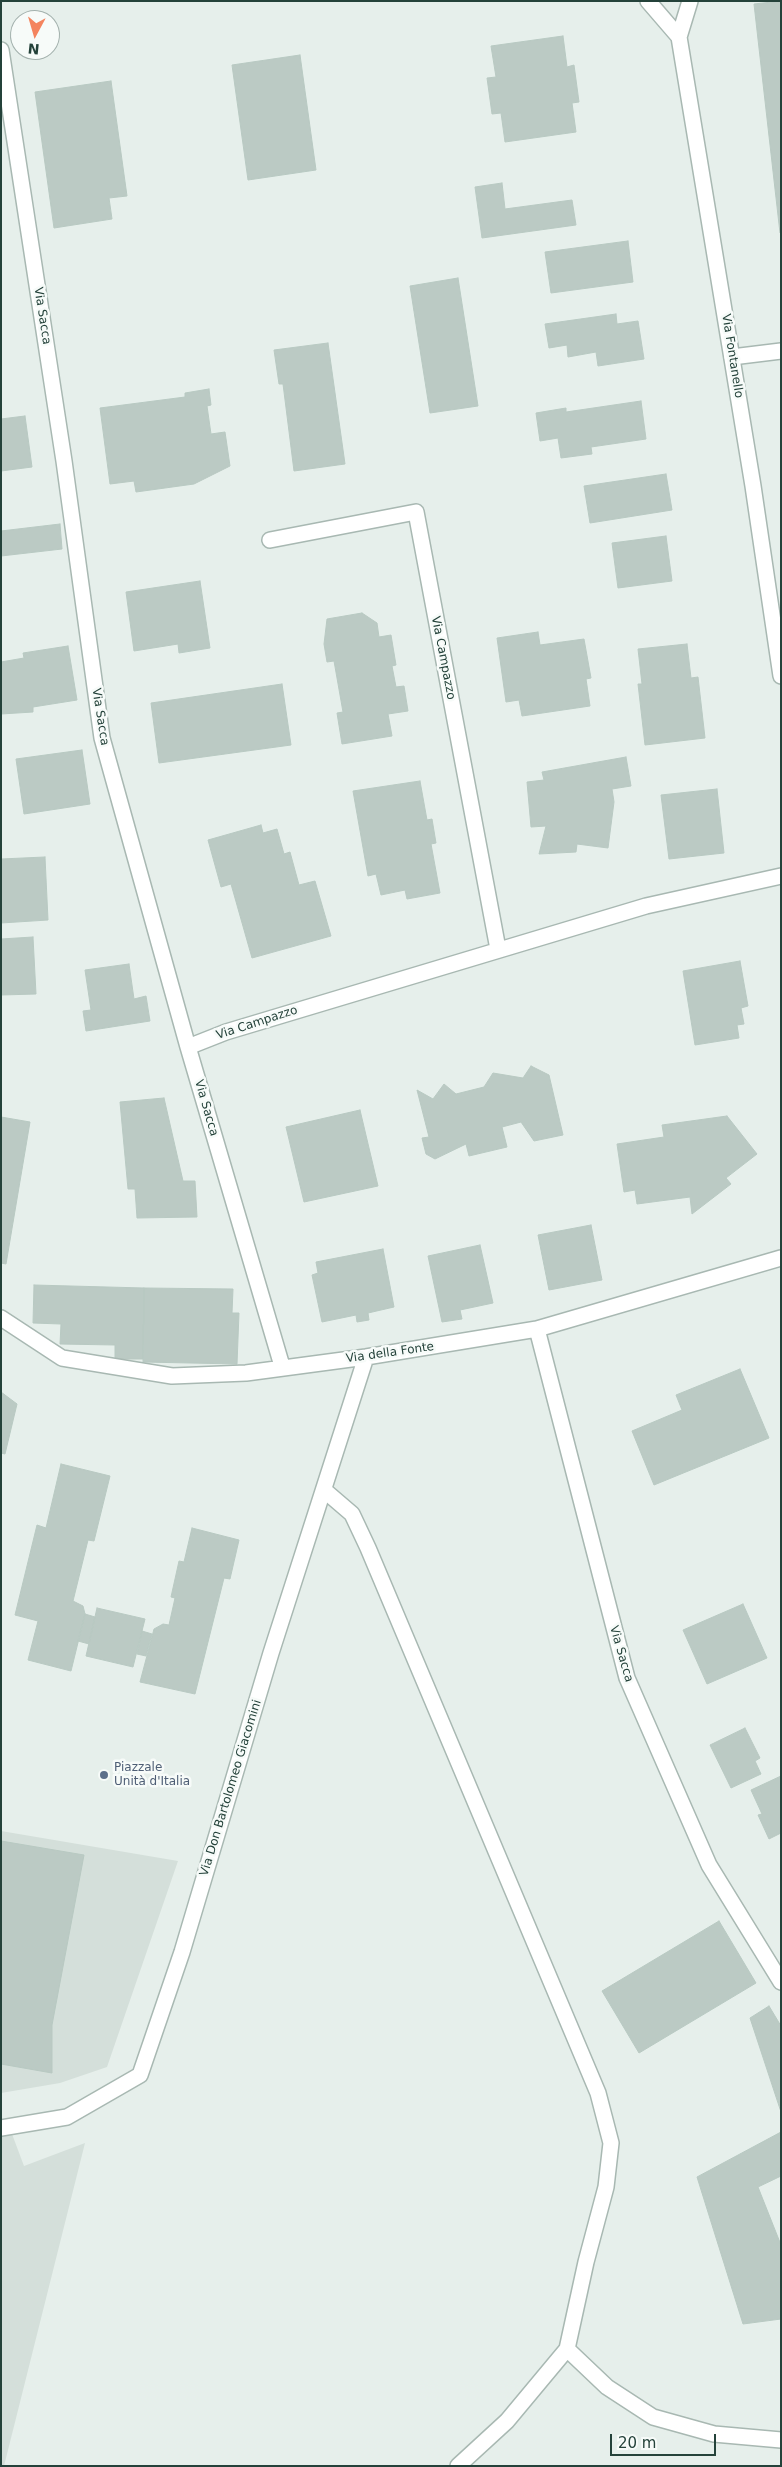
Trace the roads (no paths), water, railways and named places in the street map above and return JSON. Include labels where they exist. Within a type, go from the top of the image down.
[{"type":"street","points":[[648,1],[679,37]]},
{"type":"street","name":"Via Fontanello","points":[[690,1],[679,37],[732,357],[781,676]]},
{"type":"street","name":"Via Sacca","points":[[1,50],[64,460],[102,738],[188,1047],[282,1366]]},
{"type":"street","points":[[732,357],[781,351]]},
{"type":"street","name":"Via Campazzo","points":[[270,540],[416,512],[498,949]]},
{"type":"street","name":"Via Campazzo","points":[[188,1047],[226,1032],[646,906],[781,876]]},
{"type":"street","name":"Via della Fonte","points":[[1,1318],[62,1358],[172,1376],[246,1373],[282,1366],[366,1357],[537,1330],[781,1258]]},
{"type":"street","name":"Via Sacca","points":[[537,1330],[627,1678],[710,1865],[781,1982]]},
{"type":"street","name":"Via Don Bartolomeo Giacomini","points":[[1,2128],[67,2117],[140,2075],[182,1952],[271,1653],[366,1357]]},
{"type":"street","points":[[324,1490],[352,1514],[598,2093],[611,2143],[606,2187],[586,2262],[567,2349],[507,2421],[458,2466]]},
{"type":"street","points":[[567,2349],[607,2387],[653,2416],[714,2434],[781,2440]]},
{"type":"place","name":"Piazzale Unità d'Italia","points":[[104,1775]]}]
